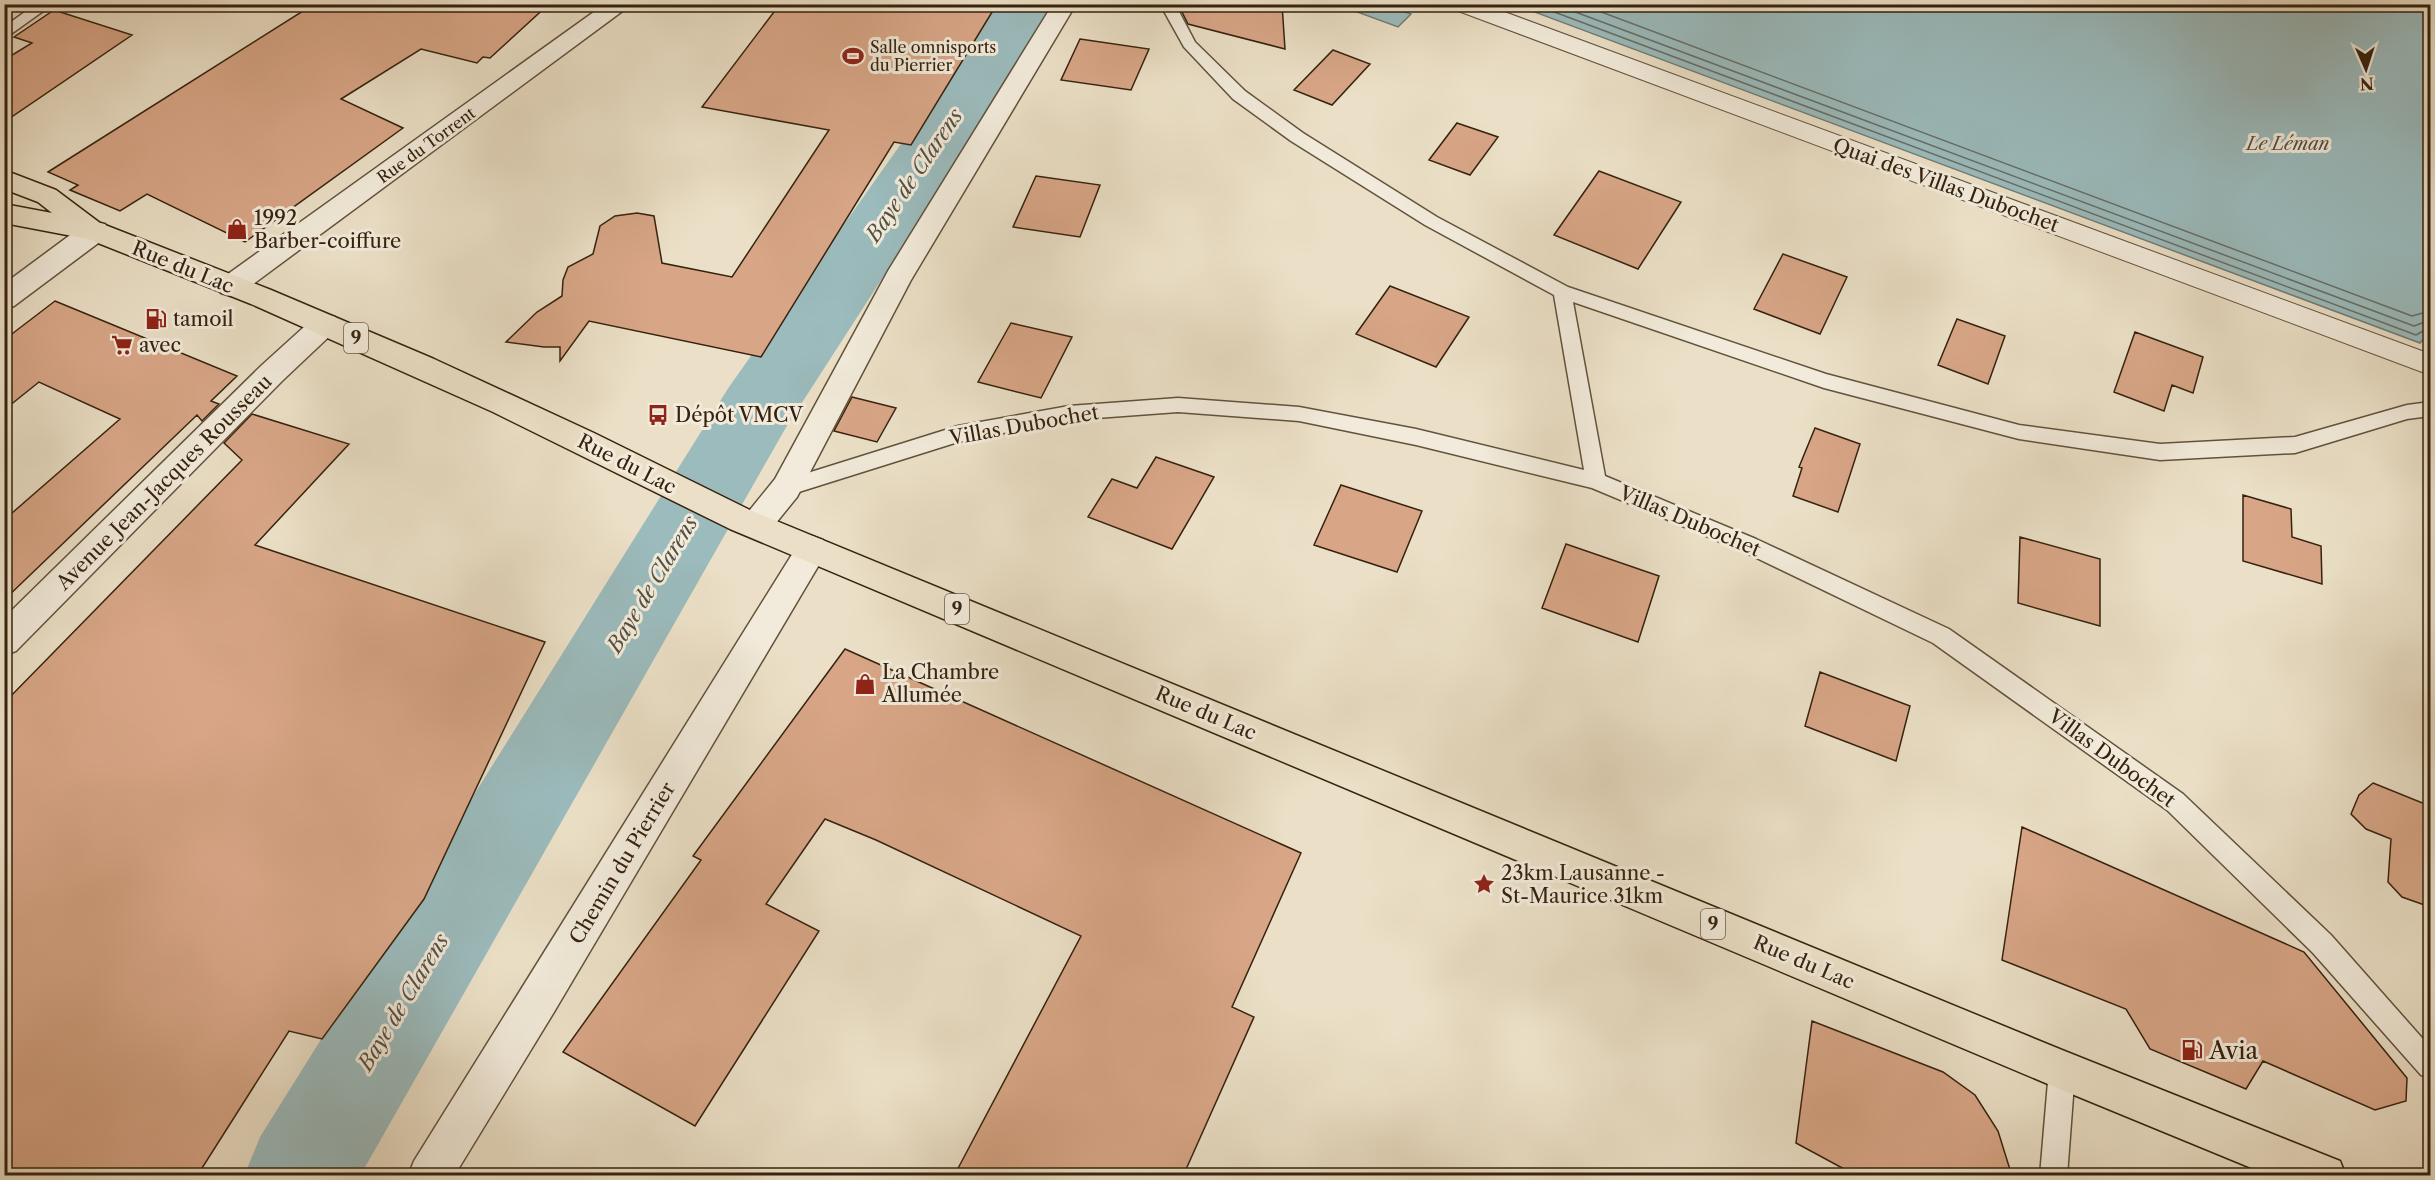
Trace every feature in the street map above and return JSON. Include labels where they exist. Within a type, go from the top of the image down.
[{"type":"main road","name":"Rue du Lac","points":[[4,179],[47,196],[95,231]]},
{"type":"main road","name":"Rue du Lac","points":[[4,213],[95,231],[325,324],[540,419],[681,491],[748,522],[2062,1070],[2325,1176]]},
{"type":"street","name":"Rue du Torrent","points":[[231,286],[621,4]]},
{"type":"street","points":[[748,522],[786,488],[898,278],[1065,4]]},
{"type":"street","name":"Quai des Villas Dubochet","points":[[1461,4],[2430,365]]},
{"type":"street","points":[[4,299],[95,231]]},
{"type":"street","name":"Avenue Jean-Jacques Rousseau","points":[[4,641],[325,324]]},
{"type":"street","name":"Chemin du Pierrier","points":[[429,1176],[540,998],[812,549]]},
{"type":"lane","points":[[4,34],[46,4]]},
{"type":"lane","points":[[1167,4],[1189,44],[1239,95],[1297,137],[1431,221],[1562,292],[1824,381],[2019,432],[2160,452],[2295,445],[2407,412],[2430,409]]},
{"type":"lane","points":[[1562,292],[1596,481]]},
{"type":"lane","name":"Villas Dubochet","points":[[786,488],[958,434],[1069,413],[1178,405],[1299,414],[1416,437],[1596,481],[1749,545],[1941,636],[2175,802],[2322,944],[2430,1066]]},
{"type":"lane","points":[[2053,1176],[2062,1070]]},
{"type":"water","points":[[1353,5],[1385,5],[1411,14],[1398,27],[1349,9]]},
{"type":"water","name":"Le Léman","points":[[1516,5],[2430,5],[2430,331],[2420,343]]},
{"type":"building","points":[[314,4],[549,4],[490,58],[483,57],[477,63],[421,49],[341,99],[403,128],[245,242],[147,194],[120,211],[70,190],[78,185],[48,172]]},
{"type":"building","points":[[780,4],[997,4],[911,145],[894,142],[761,357],[589,321],[560,361],[560,347],[506,342],[537,312],[562,296],[563,280],[568,267],[593,254],[600,226],[615,216],[637,213],[654,216],[662,263],[732,277],[829,130],[702,107]]},
{"type":"building","points":[[1178,4],[1282,4],[1285,49],[1188,24]]},
{"type":"building","points":[[54,10],[132,35],[4,122],[4,60],[32,43],[14,37]]},
{"type":"building","points":[[1080,39],[1149,49],[1131,90],[1061,80]]},
{"type":"building","points":[[1333,50],[1370,64],[1332,105],[1294,90]]},
{"type":"building","points":[[1457,123],[1498,137],[1470,175],[1429,160]]},
{"type":"building","points":[[1599,171],[1681,202],[1638,269],[1554,235]]},
{"type":"building","points":[[1036,176],[1100,185],[1080,237],[1013,227]]},
{"type":"building","points":[[1783,254],[1847,277],[1820,334],[1754,309]]},
{"type":"building","points":[[1390,286],[1469,317],[1436,367],[1356,334]]},
{"type":"building","points":[[55,301],[237,376],[211,401],[219,404],[202,421],[197,415],[4,600],[4,520],[120,419],[39,382],[4,410],[4,340]]},
{"type":"building","points":[[1957,319],[2005,336],[1988,384],[1938,365]]},
{"type":"building","points":[[1011,323],[1072,337],[1041,398],[978,382]]},
{"type":"building","points":[[2135,332],[2203,357],[2193,393],[2172,385],[2164,411],[2114,392]]},
{"type":"building","points":[[852,397],[896,408],[877,442],[834,431]]},
{"type":"building","points":[[252,414],[349,444],[255,545],[545,642],[424,899],[322,1039],[289,1031],[197,1176],[4,1176],[4,703],[242,460],[224,443]]},
{"type":"building","points":[[1815,428],[1860,444],[1838,512],[1793,496],[1802,468],[1799,467]]},
{"type":"building","points":[[1156,457],[1214,477],[1172,549],[1088,517],[1112,479],[1137,488]]},
{"type":"building","points":[[1341,485],[1422,511],[1397,572],[1314,545]]},
{"type":"building","points":[[2243,495],[2291,509],[2292,537],[2321,546],[2322,584],[2243,561]]},
{"type":"building","points":[[2020,537],[2100,559],[2100,626],[2018,603]]},
{"type":"building","points":[[1566,544],[1659,576],[1638,642],[1542,608]]},
{"type":"building","points":[[845,649],[1301,853],[1232,1007],[1254,1017],[1183,1176],[954,1176],[1081,936],[876,840],[825,819],[766,904],[819,931],[695,1126],[563,1052],[701,860],[693,856]]},
{"type":"building","points":[[1820,672],[1910,706],[1896,761],[1805,726]]},
{"type":"building","points":[[2373,783],[2430,806],[2430,907],[2402,897],[2388,882],[2391,839],[2366,829],[2351,814],[2359,795]]},
{"type":"building","points":[[2022,827],[2304,952],[2407,1078],[2406,1101],[2375,1110],[2263,1061],[2246,1089],[2150,1049],[2126,1009],[2002,960]]},
{"type":"building","points":[[1812,1021],[1943,1072],[1975,1095],[1998,1131],[2012,1176],[1857,1176],[1796,1143]]},
{"type":"waterway","name":"Baye de Clarens","points":[[299,1176],[757,408],[939,139],[1023,4]]},
{"type":"place","name":"Salle omnisports du Pierrier","points":[[853,56]]},
{"type":"place","name":"1992 Barber-coiffure","points":[[237,229]]},
{"type":"place","name":"tamoil","points":[[156,319]]},
{"type":"place","name":"avec","points":[[122,345]]},
{"type":"place","name":"Dépôt VMCV","points":[[658,415]]},
{"type":"place","name":"La Chambre Allumée","points":[[865,684]]},
{"type":"place","name":"23km Lausanne - St-Maurice 31km","points":[[1484,884]]},
{"type":"place","name":"Avia","points":[[2192,1050]]}]
